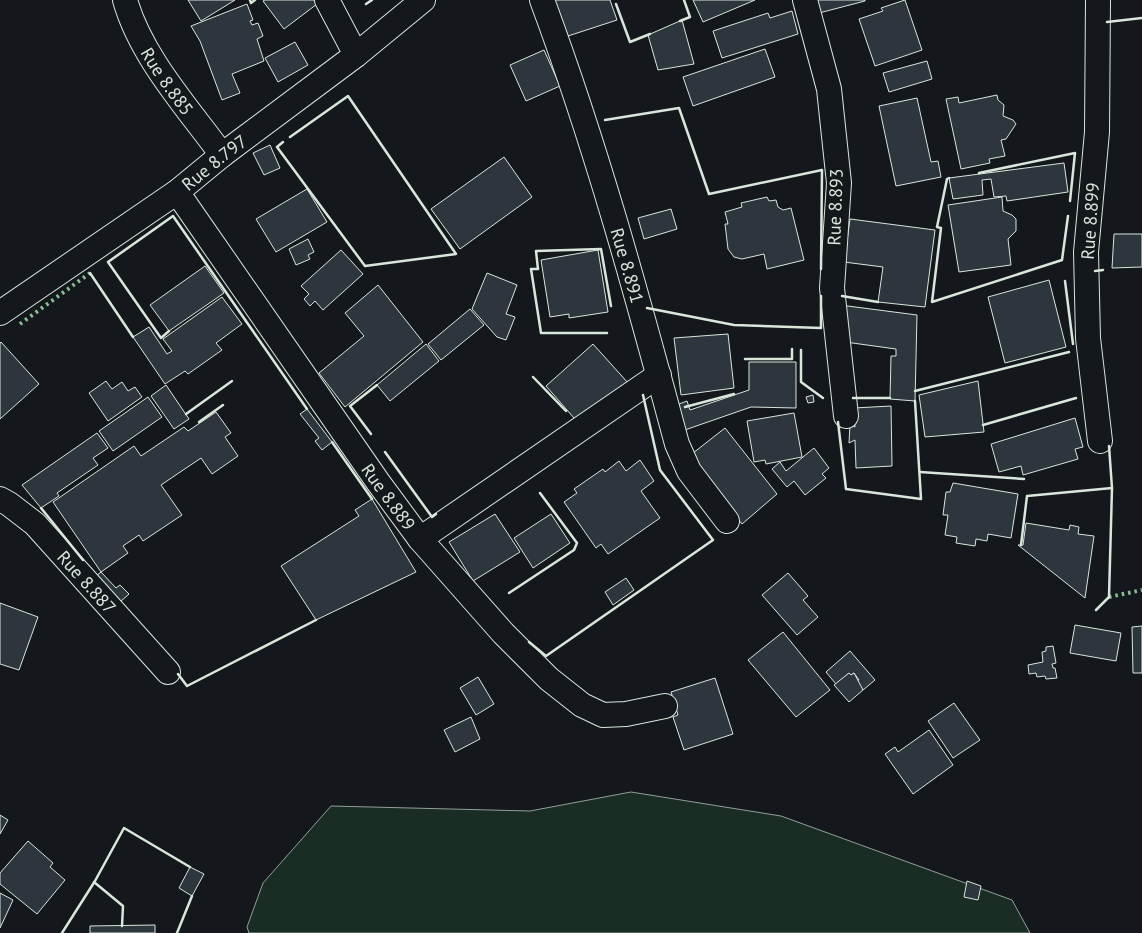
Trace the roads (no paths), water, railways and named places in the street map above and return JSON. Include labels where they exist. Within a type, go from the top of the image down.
[{"type":"street","name":"Rue 8.885","points":[[125,0],[131,19],[158,68],[222,155]]},
{"type":"street","points":[[327,0],[356,55]]},
{"type":"street","name":"Rue 8.797","points":[[0,313],[177,192],[222,155],[356,55],[422,0]]},
{"type":"street","name":"Rue 8.891","points":[[542,0],[569,71],[659,375],[677,444],[689,471],[727,521]]},
{"type":"street","name":"Rue 8.893","points":[[804,0],[829,89],[839,183],[832,288],[846,416]]},
{"type":"street","name":"Rue 8.899","points":[[1098,0],[1097,132],[1086,252],[1088,338],[1100,441]]},
{"type":"street","name":"Rue 8.889","points":[[177,192],[378,482],[420,539],[503,633],[550,679],[582,705],[602,715],[626,714],[665,706]]},
{"type":"street","points":[[420,539],[659,375]]},
{"type":"street","name":"Rue 8.887","points":[[0,499],[35,524],[168,672]]}]
